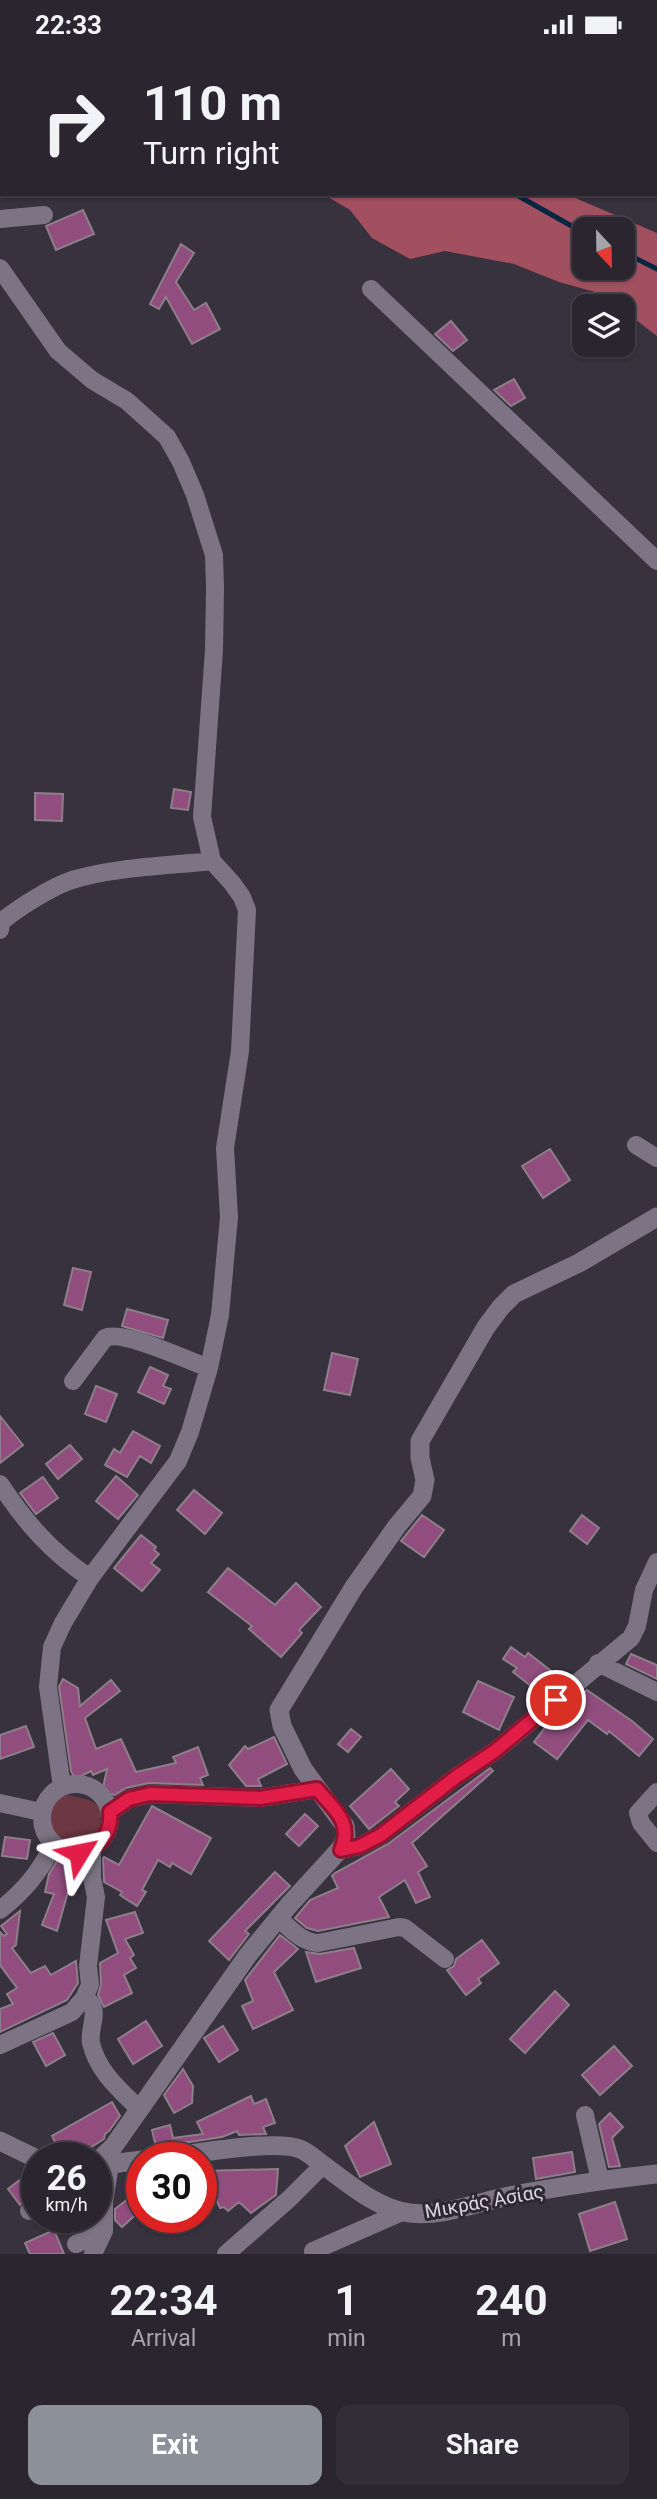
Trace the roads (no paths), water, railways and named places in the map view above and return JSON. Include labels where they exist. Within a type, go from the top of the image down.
[{"type":"street","points":[[0,219],[44,215]]},
{"type":"street","points":[[0,268],[58,351],[92,380],[127,401],[166,437],[181,462],[214,555],[214,650],[202,817],[212,861],[232,883],[247,910],[240,1051],[225,1148],[229,1217],[220,1315],[209,1368],[190,1432],[178,1461],[90,1578],[59,1629],[50,1658],[51,1716],[62,1787]]},
{"type":"street","points":[[371,289],[657,561]]},
{"type":"street","points":[[0,930],[1,922],[15,911],[58,885],[72,880],[105,873],[212,861]]},
{"type":"street","points":[[636,1145],[657,1158]]},
{"type":"street","points":[[112,2148],[248,1955],[341,1850],[346,1835],[345,1826],[303,1769],[285,1734],[279,1710],[354,1587],[422,1496],[425,1480],[420,1458],[420,1441],[443,1399],[486,1328],[514,1294],[579,1263],[657,1217]]},
{"type":"street","points":[[73,1381],[111,1335],[128,1338],[209,1368]]},
{"type":"street","points":[[0,1484],[54,1551],[90,1578]]},
{"type":"street","points":[[341,1850],[360,1846],[381,1835],[500,1747],[634,1633],[644,1590],[657,1562]]},
{"type":"street","points":[[598,1663],[657,1692]]},
{"type":"street","points":[[77,1784],[92,1788],[104,1798],[110,1812],[107,1833],[92,1849],[70,1852],[53,1845],[44,1833],[41,1812],[49,1796],[62,1787],[77,1784]]},
{"type":"street","points":[[110,1812],[129,1799],[150,1794],[260,1798],[317,1789]]},
{"type":"street","points":[[657,1793],[638,1813],[641,1823],[657,1843]]},
{"type":"street","points":[[0,1803],[41,1812]]},
{"type":"street","points":[[0,1910],[30,1883],[53,1845]]},
{"type":"street","points":[[0,2045],[72,2012],[84,1998],[90,1985],[88,1966],[96,1897],[92,1878],[92,1849]]},
{"type":"street","points":[[278,1918],[309,1943],[405,1928],[445,1959]]},
{"type":"street","points":[[84,1998],[91,2002],[95,2014],[90,2039],[102,2070],[139,2109]]},
{"type":"street","points":[[584,2115],[600,2180]]},
{"type":"street","points":[[0,2141],[21,2151]]},
{"type":"street","name":"Μικράς Ασίας","points":[[217,2151],[289,2146],[307,2153],[379,2202],[412,2214],[442,2211],[600,2180],[657,2174]]},
{"type":"street","points":[[226,2254],[323,2165]]},
{"type":"street","points":[[323,2251],[402,2212]]},
{"type":"street","points":[[76,2245],[100,2233]]},
{"type":"street","points":[[93,2254],[103,2233]]},
{"type":"waterway","points":[[519,196],[572,226]]},
{"type":"waterway","points":[[635,258],[657,269]]}]
